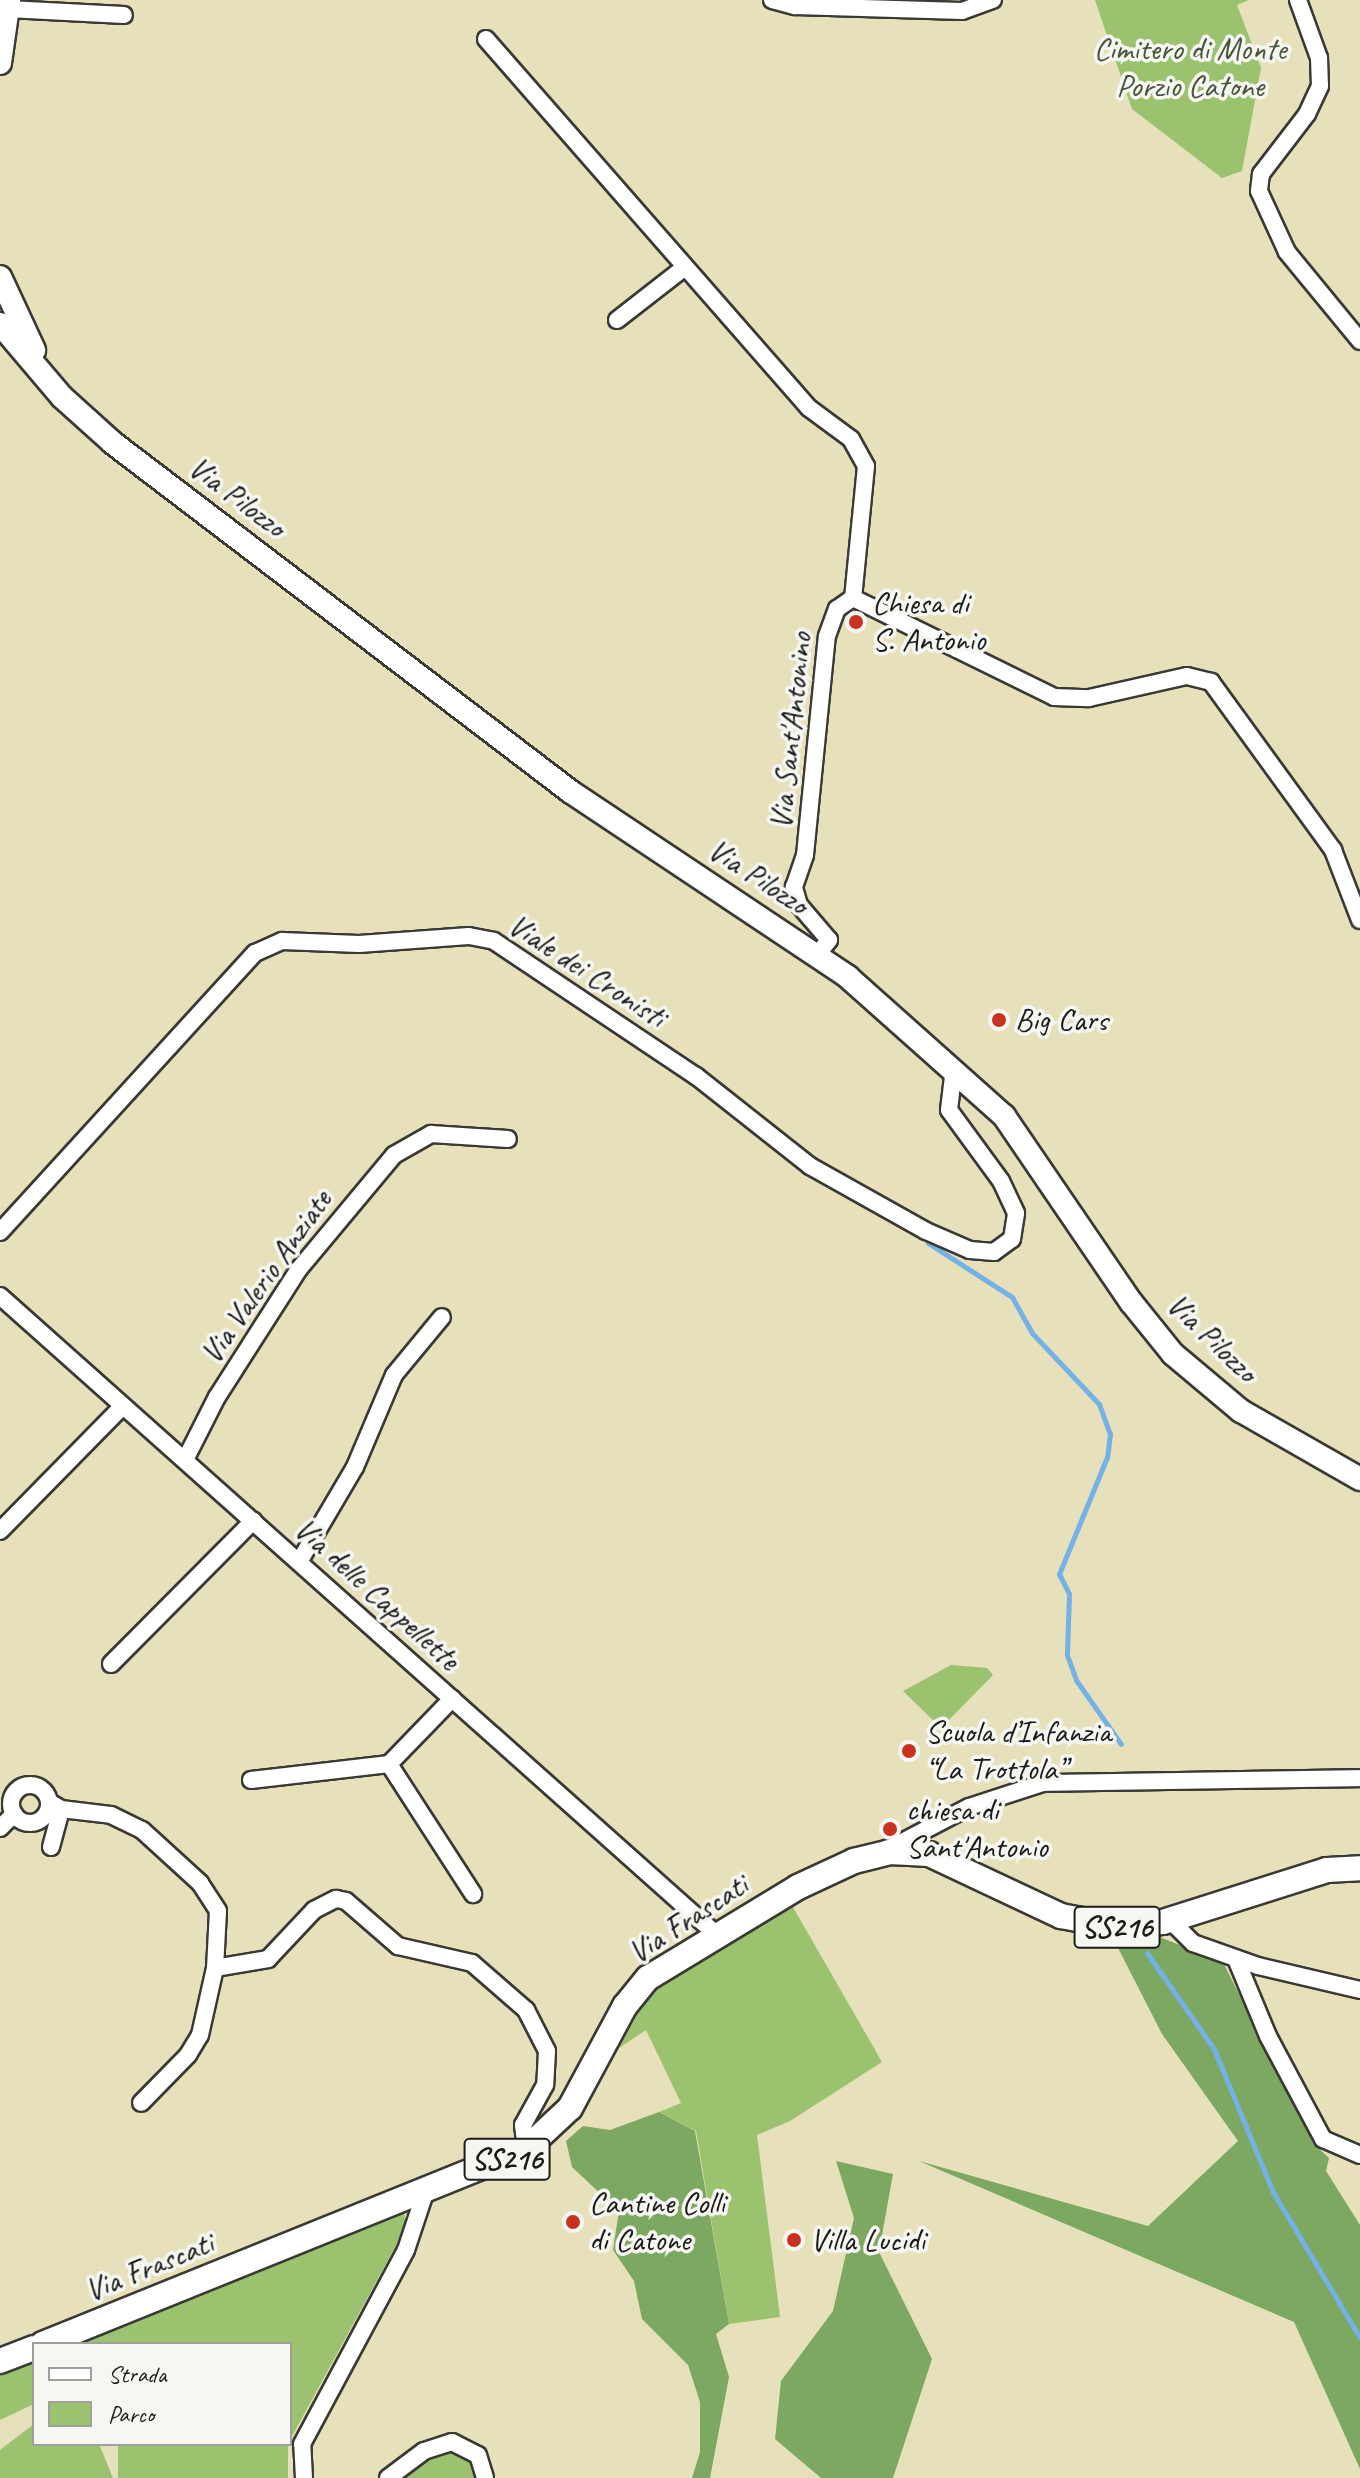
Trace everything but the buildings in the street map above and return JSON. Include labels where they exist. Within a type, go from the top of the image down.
[{"type":"main road","points":[[0,63],[5,18]]},
{"type":"main road","name":"Via Pilozzo","points":[[0,277],[55,390]]},
{"type":"main road","name":"Via Pilozzo","points":[[0,324],[55,390],[113,443],[571,792],[818,954],[954,1068],[1013,1127],[1131,1302],[1173,1354],[1241,1411],[1360,1479]]},
{"type":"main road","name":"Via Frascati","points":[[48,2342],[526,2149],[570,2108],[633,1994],[659,1969],[815,1878],[881,1853],[938,1856],[1086,1924],[1124,1928],[1170,1920],[1320,1872],[1360,1868]]},
{"type":"main road","points":[[0,2361],[32,2349]]},
{"type":"street","points":[[772,0],[795,6],[966,11],[993,0]]},
{"type":"street","points":[[1298,0],[1319,58],[1320,86],[1307,114],[1261,174],[1259,191],[1287,252],[1360,341]]},
{"type":"street","points":[[5,18],[124,15]]},
{"type":"street","points":[[486,39],[809,408],[851,439],[866,466],[853,598],[1054,697],[1089,698],[1187,676],[1211,682],[1333,850],[1360,920]]},
{"type":"street","points":[[617,320],[685,267]]},
{"type":"street","name":"Via Sant'Antonino","points":[[818,954],[829,940],[799,905],[794,887],[805,855],[827,636],[837,609],[853,598]]},
{"type":"street","name":"Viale dei Cronisti","points":[[0,1232],[255,953],[282,941],[359,944],[488,938],[696,1076],[767,1136],[822,1173],[926,1231],[970,1250],[994,1252],[1012,1239],[1016,1213],[996,1173],[949,1110],[954,1068]]},
{"type":"street","name":"Via Valerio Anziate","points":[[185,1460],[217,1397],[299,1269],[391,1158],[431,1134],[508,1139]]},
{"type":"street","name":"Via delle Cappellette","points":[[0,1296],[717,1935]]},
{"type":"street","points":[[299,1562],[355,1467],[394,1375],[442,1317]]},
{"type":"street","points":[[0,1531],[123,1406]]},
{"type":"street","points":[[111,1664],[253,1521]]},
{"type":"street","points":[[251,1780],[389,1764],[452,1699]]},
{"type":"street","points":[[389,1764],[473,1894]]},
{"type":"street","points":[[881,1853],[969,1807],[1043,1783],[1360,1778]]},
{"type":"street","points":[[0,1828],[8,1801],[28,1786],[39,1788],[55,1806],[126,1821],[200,1883],[220,1917],[215,1968],[195,2047],[141,2103]]},
{"type":"street","points":[[8,1801],[23,1822],[36,1822],[55,1806]]},
{"type":"street","points":[[51,1847],[55,1806]]},
{"type":"street","points":[[215,1968],[268,1959],[314,1910],[336,1899],[346,1901],[398,1946],[466,1960],[526,2010],[547,2051],[545,2085],[523,2125],[526,2149]]},
{"type":"street","points":[[1170,1920],[1193,1943],[1236,1959],[1360,1990]]},
{"type":"street","points":[[1236,1959],[1268,2036],[1323,2139],[1360,2155]]},
{"type":"street","points":[[304,2478],[302,2444],[406,2250],[426,2190]]},
{"type":"street","points":[[388,2478],[431,2447],[452,2442],[478,2455],[485,2478]]},
{"type":"green space","name":"Cimitero di Monte Porzio Catone","points":[[1095,0],[1249,0],[1237,5],[1261,68],[1242,171],[1222,178],[1132,109]]},
{"type":"green space","points":[[951,1665],[987,1668],[993,1675],[941,1728],[903,1691]]},
{"type":"green space","points":[[790,1902],[882,2062],[790,2121],[757,2135],[780,2317],[729,2324],[696,2131],[659,2112],[681,2103],[646,2030],[619,2048],[647,1997],[673,1973]]},
{"type":"green space","points":[[1157,1936],[1223,1962],[1313,2143],[1329,2158],[1326,2171],[1360,2225],[1360,2469],[1294,2322],[919,2161],[1148,2226],[1238,2141],[1162,2034],[1117,1946]]},
{"type":"green space","points":[[659,2112],[695,2131],[729,2324],[716,2334],[729,2377],[710,2478],[692,2478],[700,2452],[700,2402],[688,2365],[642,2319],[634,2281],[613,2250],[619,2211],[572,2167],[566,2141],[583,2126],[610,2130]]},
{"type":"green space","points":[[836,2161],[893,2174],[879,2252],[932,2359],[893,2478],[821,2478],[775,2439],[781,2381],[833,2311],[854,2218]]},
{"type":"green space","points":[[404,2210],[406,2227],[292,2436],[292,2342],[72,2342]]},
{"type":"green space","points":[[32,2358],[32,2405],[0,2420],[0,2371]]},
{"type":"green space","points":[[32,2426],[32,2446],[100,2446],[113,2478],[0,2478],[0,2450]]},
{"type":"green space","points":[[118,2446],[288,2446],[288,2478],[118,2478]]},
{"type":"green space","points":[[445,2446],[472,2457],[481,2478],[395,2478]]},
{"type":"waterway","points":[[928,1243],[1012,1297],[1032,1333],[1099,1404],[1110,1434],[1107,1457],[1059,1574],[1069,1594],[1067,1655],[1076,1680],[1121,1744]]},
{"type":"waterway","points":[[1147,1953],[1214,2049],[1273,2192],[1360,2338]]},
{"type":"place","name":"Chiesa di S. Antonio","points":[[856,622]]},
{"type":"place","name":"Big Cars","points":[[999,1020]]},
{"type":"place","name":"Scuola d’Infanzia “La Trottola”","points":[[909,1751]]},
{"type":"place","name":"chiesa di Sant'Antonio","points":[[890,1829]]},
{"type":"place","name":"Cantine Colli di Catone","points":[[573,2222]]},
{"type":"place","name":"Villa Lucidi","points":[[794,2240]]}]
